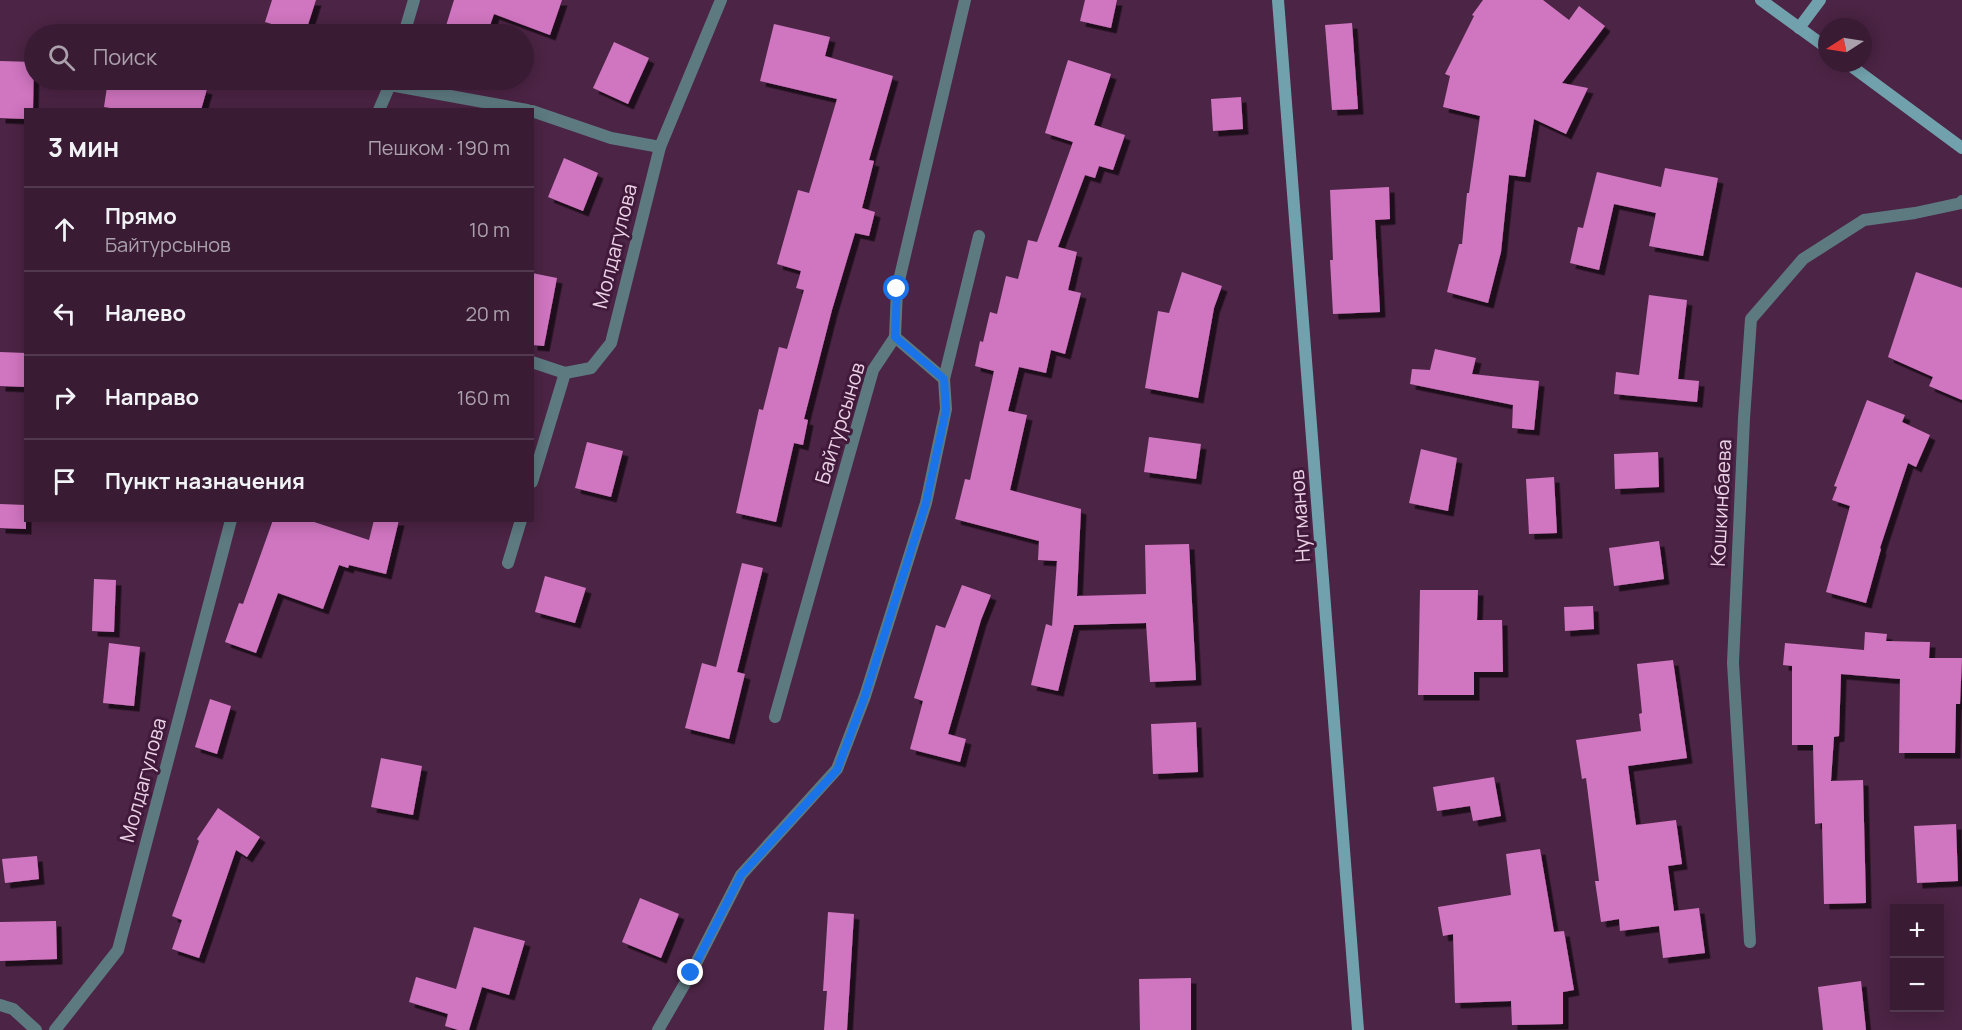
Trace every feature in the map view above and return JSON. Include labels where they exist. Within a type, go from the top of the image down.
[{"type":"main road","name":"Нугманов","points":[[1278,0],[1358,1030]]},
{"type":"main road","points":[[1761,0],[1818,42]]},
{"type":"main road","points":[[1799,28],[1820,0]]},
{"type":"main road","points":[[1859,72],[1962,148]]},
{"type":"street","points":[[407,24],[414,0]]},
{"type":"street","name":"Молдагулова","points":[[565,373],[591,368],[611,343],[660,147],[721,0]]},
{"type":"street","points":[[944,379],[895,337],[897,289],[965,0]]},
{"type":"street","points":[[380,108],[388,90]]},
{"type":"street","points":[[430,90],[517,108]]},
{"type":"street","points":[[534,112],[611,138],[660,147]]},
{"type":"street","name":"Кошкинбаева","points":[[1750,942],[1732,663],[1751,319],[1803,260],[1864,220],[1915,213],[1962,201]]},
{"type":"street","points":[[658,1030],[691,973],[741,875],[837,770],[865,696],[926,503],[946,410],[944,379],[979,236]]},
{"type":"street","name":"Байтурсынов","points":[[775,717],[873,370],[895,337]]},
{"type":"street","points":[[534,363],[565,373],[534,475]]},
{"type":"street","name":"Молдагулова","points":[[55,1030],[118,950],[230,522]]},
{"type":"street","points":[[508,563],[520,522]]},
{"type":"street","points":[[0,1005],[13,1009],[36,1030]]},
{"type":"building","points":[[272,0],[316,0],[308,24],[265,22]]},
{"type":"building","points":[[454,0],[562,0],[550,35],[534,29],[534,24],[521,24],[494,14],[490,24],[447,24]]},
{"type":"building","points":[[1085,0],[1117,0],[1111,28],[1080,21]]},
{"type":"building","points":[[1483,0],[1543,0],[1569,20],[1579,6],[1605,26],[1562,83],[1588,88],[1566,134],[1534,119],[1525,177],[1509,175],[1501,252],[1488,303],[1447,292],[1459,244],[1462,244],[1467,193],[1469,193],[1480,116],[1443,107],[1450,76],[1445,74],[1474,16],[1472,15]]},
{"type":"building","points":[[1352,23],[1358,109],[1332,110],[1325,25]]},
{"type":"building","points":[[774,24],[830,37],[825,56],[893,76],[869,160],[874,161],[862,208],[875,212],[869,236],[855,233],[832,310],[804,419],[808,420],[803,445],[794,443],[776,522],[736,513],[759,409],[763,410],[779,347],[787,349],[804,290],[796,288],[801,271],[777,264],[798,190],[809,193],[837,99],[760,81]]},
{"type":"building","points":[[614,42],[649,58],[628,104],[593,88]]},
{"type":"building","points":[[1068,60],[1111,74],[1094,125],[1125,135],[1113,170],[1099,166],[1095,178],[1085,175],[1058,247],[1077,252],[1068,290],[1081,293],[1065,354],[1051,350],[1046,373],[1019,367],[1008,411],[1027,415],[1010,490],[1081,509],[1077,596],[1146,594],[1145,545],[1189,544],[1196,680],[1150,682],[1146,623],[1074,625],[1058,691],[1031,685],[1046,624],[1052,626],[1057,561],[1038,560],[1039,541],[955,519],[965,479],[970,480],[994,371],[975,366],[980,341],[983,342],[990,312],[997,314],[1006,276],[1018,279],[1028,240],[1037,242],[1073,142],[1045,133]]},
{"type":"building","points":[[0,61],[24,62],[24,90],[33,90],[33,108],[24,108],[24,119],[0,118]]},
{"type":"building","points":[[107,90],[207,90],[202,108],[104,107]]},
{"type":"building","points":[[1241,97],[1243,129],[1213,131],[1211,99]]},
{"type":"building","points":[[564,158],[598,173],[583,211],[548,197]]},
{"type":"building","points":[[1665,168],[1718,178],[1703,256],[1649,246],[1656,213],[1614,204],[1599,270],[1570,263],[1578,227],[1583,228],[1597,172],[1661,187]]},
{"type":"building","points":[[1389,187],[1390,219],[1375,220],[1380,312],[1333,314],[1330,190]]},
{"type":"building","points":[[1182,272],[1222,286],[1214,308],[1198,398],[1145,388],[1158,311],[1169,313]]},
{"type":"building","points":[[1916,272],[1962,288],[1962,400],[1929,386],[1933,377],[1888,357]]},
{"type":"building","points":[[534,273],[557,278],[544,346],[534,345]]},
{"type":"building","points":[[1649,295],[1687,300],[1678,379],[1699,381],[1697,402],[1614,394],[1616,372],[1639,375]]},
{"type":"building","points":[[1435,349],[1476,358],[1472,374],[1539,381],[1534,430],[1512,428],[1513,405],[1410,384],[1412,369],[1430,370]]},
{"type":"building","points":[[0,352],[24,353],[24,387],[0,386]]},
{"type":"building","points":[[1867,400],[1905,415],[1902,422],[1930,435],[1916,467],[1908,463],[1880,548],[1866,603],[1826,592],[1850,506],[1832,500],[1837,487],[1834,486]]},
{"type":"building","points":[[1149,437],[1201,444],[1196,479],[1144,472]]},
{"type":"building","points":[[587,442],[623,451],[611,497],[575,488]]},
{"type":"building","points":[[1421,449],[1457,458],[1448,511],[1409,503]]},
{"type":"building","points":[[1658,452],[1659,487],[1615,489],[1614,454]]},
{"type":"building","points":[[1554,477],[1557,533],[1529,534],[1526,479]]},
{"type":"building","points":[[0,504],[24,505],[26,529],[0,528]]},
{"type":"building","points":[[272,522],[314,522],[369,540],[374,522],[399,522],[386,574],[349,565],[348,568],[339,565],[323,609],[278,593],[256,653],[225,642],[239,603],[243,604]]},
{"type":"building","points":[[1659,541],[1664,579],[1614,586],[1609,548]]},
{"type":"building","points":[[742,563],[763,568],[737,672],[745,674],[729,739],[685,728],[702,663],[716,667]]},
{"type":"building","points":[[545,576],[586,588],[575,623],[535,612]]},
{"type":"building","points":[[94,579],[116,580],[114,632],[92,631]]},
{"type":"building","points":[[962,585],[991,595],[981,620],[948,734],[966,739],[960,762],[910,749],[923,701],[914,698],[936,625],[945,628]]},
{"type":"building","points":[[1420,590],[1478,590],[1477,620],[1502,620],[1503,672],[1474,672],[1474,695],[1418,695]]},
{"type":"building","points":[[1593,606],[1594,629],[1565,631],[1564,607]]},
{"type":"building","points":[[1865,632],[1887,634],[1886,641],[1930,642],[1929,658],[1962,658],[1960,704],[1956,704],[1955,753],[1899,753],[1900,679],[1841,674],[1839,736],[1834,737],[1831,781],[1863,780],[1866,903],[1824,904],[1822,823],[1815,824],[1813,745],[1792,745],[1792,666],[1783,665],[1785,643],[1864,650]]},
{"type":"building","points":[[109,643],[140,647],[134,706],[103,703]]},
{"type":"building","points":[[1673,660],[1687,758],[1628,766],[1636,825],[1676,820],[1682,864],[1668,866],[1674,911],[1699,908],[1705,953],[1663,958],[1659,926],[1620,931],[1619,919],[1601,922],[1595,881],[1599,881],[1586,778],[1582,779],[1576,740],[1641,731],[1639,714],[1642,713],[1637,664]]},
{"type":"building","points":[[210,699],[231,706],[217,754],[195,747]]},
{"type":"building","points":[[1196,722],[1198,772],[1153,774],[1151,724]]},
{"type":"building","points":[[381,758],[422,766],[413,815],[371,807]]},
{"type":"building","points":[[1494,777],[1501,816],[1473,821],[1470,806],[1437,811],[1433,787]]},
{"type":"building","points":[[218,808],[260,837],[247,857],[236,850],[199,958],[172,949],[182,920],[172,916],[199,841],[197,839]]},
{"type":"building","points":[[1956,824],[1958,881],[1917,883],[1914,826]]},
{"type":"building","points":[[1540,849],[1554,932],[1564,931],[1574,990],[1563,992],[1563,1024],[1512,1025],[1511,1001],[1455,1003],[1453,934],[1443,936],[1438,907],[1511,895],[1506,854]]},
{"type":"building","points":[[37,856],[39,879],[5,883],[2,859]]},
{"type":"building","points":[[640,898],[679,914],[661,958],[622,942]]},
{"type":"building","points":[[828,912],[854,914],[847,1030],[824,1030],[827,991],[823,991]]},
{"type":"building","points":[[56,921],[57,959],[0,961],[0,922]]},
{"type":"building","points":[[474,927],[525,941],[509,995],[482,987],[469,1030],[458,1030],[445,1026],[448,1014],[409,1002],[416,977],[456,989]]},
{"type":"building","points":[[1191,978],[1191,1030],[1140,1030],[1139,979]]},
{"type":"building","points":[[1861,981],[1866,1030],[1823,1030],[1818,987]]},
{"type":"route","points":[[691,973],[741,875],[837,770],[865,696],[926,503],[946,410],[944,379],[895,337],[897,289]]}]
